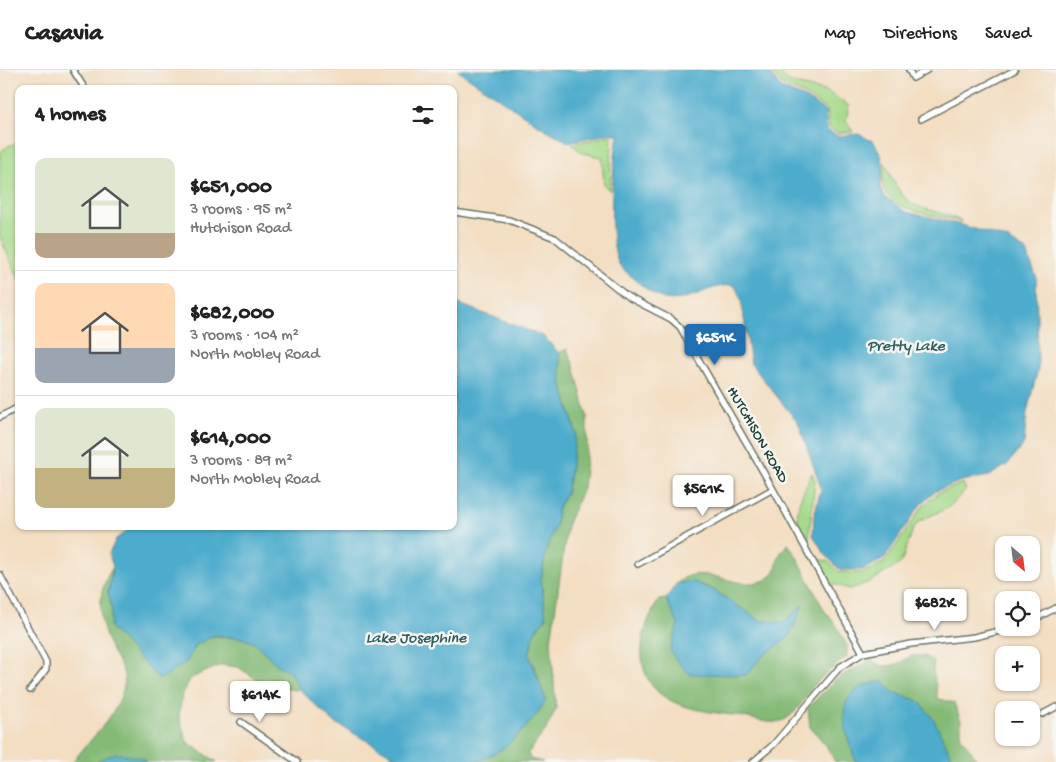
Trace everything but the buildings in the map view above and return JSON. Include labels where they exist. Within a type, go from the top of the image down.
[{"type":"street","points":[[73,70],[82,85]]},
{"type":"street","points":[[909,70],[913,78],[927,70]]},
{"type":"street","points":[[921,119],[1015,70]]},
{"type":"street","name":"HUTCHISON ROAD","points":[[457,212],[510,220],[555,238],[628,297],[671,319],[688,339],[774,489],[863,652]]},
{"type":"street","points":[[1,415],[15,408]]},
{"type":"street","points":[[638,564],[774,489]]},
{"type":"street","points":[[0,575],[46,662],[46,669],[30,690]]},
{"type":"street","points":[[1040,616],[1056,608]]},
{"type":"street","points":[[753,762],[773,745],[840,667],[863,652],[974,637],[995,632]]},
{"type":"street","points":[[1043,714],[1056,707]]},
{"type":"street","points":[[241,722],[297,762]]},
{"type":"green space","points":[[774,70],[777,70],[788,82],[828,92],[849,106],[846,120],[853,132],[838,133],[829,128],[827,110],[807,96],[782,85],[773,74]]},
{"type":"green space","points":[[612,135],[610,191],[604,185],[602,157],[582,153],[572,144]]},
{"type":"green space","points":[[15,144],[15,271],[0,237],[0,152]]},
{"type":"green space","points":[[884,162],[898,189],[906,199],[922,208],[962,222],[918,212],[897,203],[889,197],[883,183]]},
{"type":"green space","points":[[567,349],[574,366],[587,416],[587,449],[583,488],[567,526],[551,641],[556,709],[545,731],[528,753],[530,759],[543,762],[477,762],[508,743],[527,725],[539,678],[529,655],[535,631],[546,618],[541,580],[546,551],[556,524],[558,507],[567,491],[576,433],[562,384],[559,353]]},
{"type":"green space","points":[[812,473],[815,481],[808,544],[799,524],[798,508]]},
{"type":"green space","points":[[963,483],[966,490],[949,507],[918,522],[913,529],[901,563],[870,582],[850,589],[829,583],[816,559],[828,561],[839,572],[862,573],[885,562],[922,507],[938,493]]},
{"type":"green space","points":[[788,544],[797,557],[824,610],[836,625],[847,646],[847,657],[815,684],[795,712],[778,722],[767,722],[702,711],[674,702],[662,695],[652,686],[645,674],[642,658],[642,642],[646,628],[651,613],[659,600],[666,599],[678,624],[746,675],[763,656],[789,636],[802,606],[784,622],[762,622],[711,588],[701,584],[676,584],[687,577],[698,574],[746,583],[758,582],[772,575],[780,553]]},
{"type":"green space","points":[[113,567],[108,592],[112,609],[110,627],[143,662],[186,662],[196,645],[213,636],[242,638],[256,644],[277,665],[290,672],[299,689],[293,690],[258,680],[238,667],[221,665],[191,678],[182,694],[179,716],[187,742],[217,762],[73,762],[110,717],[121,697],[124,686],[123,671],[107,640],[101,619],[100,608],[103,587]]},
{"type":"green space","points":[[911,656],[924,656],[934,662],[933,671],[937,698],[954,703],[961,721],[961,737],[975,756],[976,762],[835,762],[826,745],[810,727],[808,708],[835,680],[871,659],[881,665],[891,666]]},
{"type":"water","name":"Pretty Lake","points":[[457,70],[771,70],[770,74],[781,88],[807,99],[825,111],[827,130],[838,136],[859,134],[874,142],[881,155],[883,171],[880,187],[885,197],[906,212],[959,224],[1007,239],[1026,251],[1036,276],[1038,369],[1027,412],[1024,444],[1007,465],[989,476],[961,481],[936,491],[920,505],[884,559],[862,570],[840,570],[824,553],[813,535],[814,516],[821,488],[799,424],[751,364],[741,299],[735,286],[717,287],[683,299],[674,300],[662,298],[644,287],[621,267],[615,252],[612,201],[618,135],[612,133],[568,142],[538,125]]},
{"type":"water","name":"Lake Josephine","points":[[457,303],[543,336],[559,353],[562,384],[576,433],[567,491],[558,507],[556,524],[546,551],[541,580],[546,618],[535,631],[529,655],[546,700],[517,736],[488,757],[478,761],[401,760],[332,721],[299,689],[290,672],[277,665],[256,644],[242,638],[215,635],[196,645],[186,662],[160,680],[110,627],[112,609],[108,592],[113,567],[109,554],[116,539],[128,530],[457,530]]},
{"type":"water","points":[[691,581],[715,591],[761,621],[784,622],[803,605],[789,637],[763,656],[746,675],[689,674],[675,659],[670,649],[678,624],[666,599],[676,584]]},
{"type":"water","points":[[883,681],[893,692],[919,701],[934,720],[954,762],[856,762],[847,735],[845,722],[844,711],[847,700],[854,692],[866,685]]},
{"type":"water","points":[[115,753],[142,758],[148,762],[96,762]]}]
